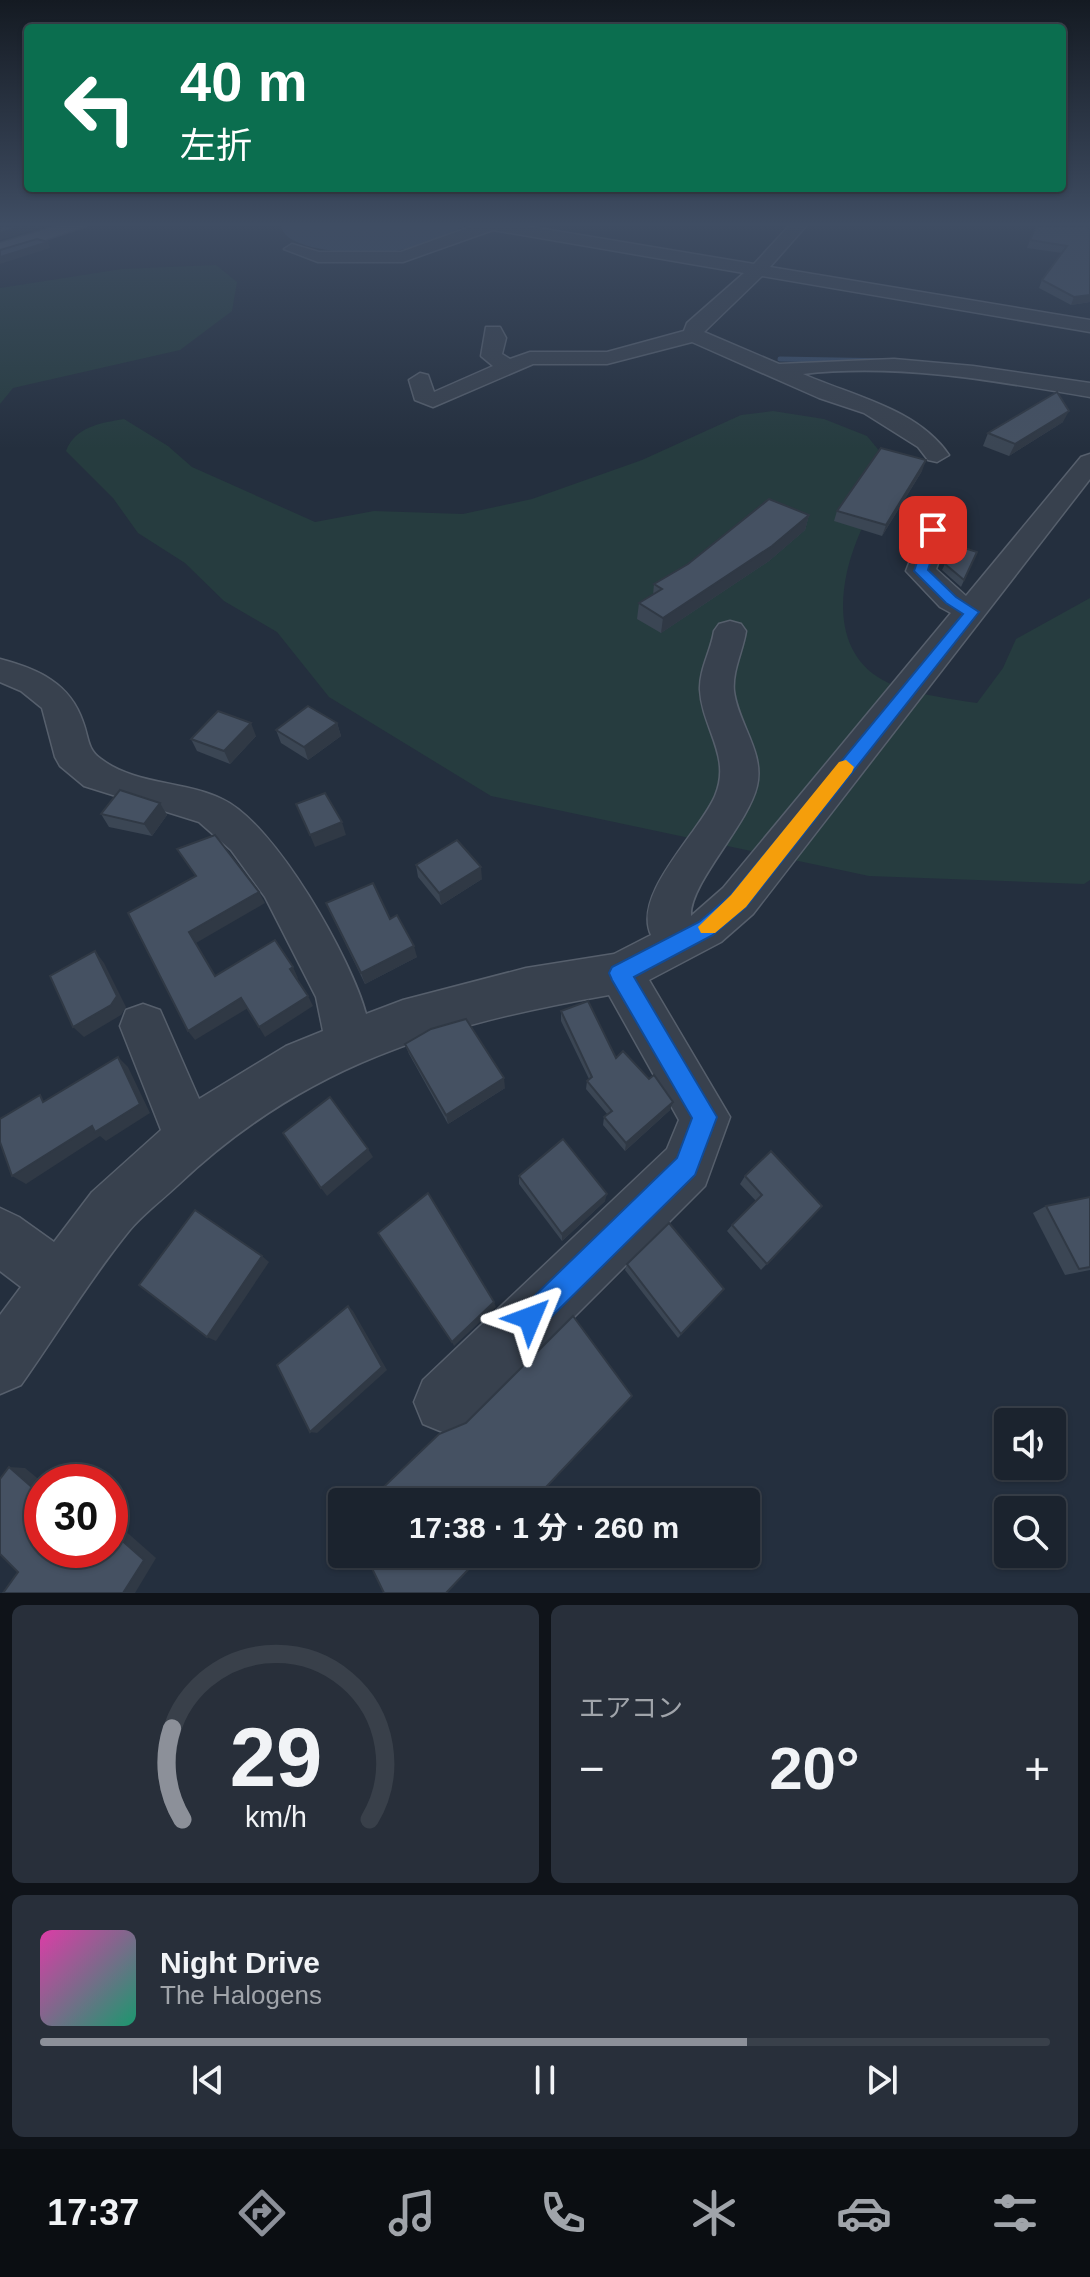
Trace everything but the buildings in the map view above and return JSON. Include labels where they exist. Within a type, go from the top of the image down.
[{"type":"street","points":[[420,380],[423,395],[433,400],[508,367],[538,358],[607,358],[693,333],[727,300]]},
{"type":"street","points":[[938,300],[1090,326]]},
{"type":"street","points":[[493,331],[496,338],[491,356],[508,367]]},
{"type":"street","points":[[693,333],[827,393],[872,408],[927,442],[937,455]]},
{"type":"street","points":[[777,371],[823,364],[871,365],[1090,390]]},
{"type":"street","points":[[0,1364],[111,1211],[205,1124],[303,1063],[403,1022],[526,989],[620,973],[706,929],[738,901],[1090,462]]},
{"type":"street","points":[[931,508],[932,540],[921,571],[951,600],[972,612]]},
{"type":"street","points":[[679,943],[667,923],[670,901],[726,814],[738,787],[739,751],[717,692],[717,673],[730,631]]},
{"type":"street","points":[[0,670],[26,678],[50,695],[65,712],[73,757],[97,776],[174,802],[211,810],[245,839],[280,885],[338,994],[350,1044]]},
{"type":"street","points":[[445,1402],[686,1167],[695,1148],[705,1117],[620,973]]},
{"type":"street","points":[[143,1026],[190,1138]]},
{"type":"street","points":[[0,1236],[58,1280]]},
{"type":"green space","points":[[0,300],[234,300],[232,311],[180,350],[13,388],[0,404]]},
{"type":"green space","points":[[773,411],[824,419],[867,436],[886,459],[877,492],[851,558],[843,597],[847,635],[854,652],[865,667],[881,679],[914,692],[977,703],[1003,668],[1016,639],[1090,598],[1090,880],[1084,884],[869,876],[491,796],[329,697],[277,632],[224,601],[185,563],[138,533],[113,498],[66,451],[82,431],[124,419],[168,446],[192,467],[315,522],[374,511],[463,514],[532,499],[642,460],[741,415]]},
{"type":"waterway","points":[[780,359],[893,361]]},
{"type":"slow traffic","points":[[708,927],[738,901],[846,767]]},
{"type":"route","points":[[530,1318],[686,1167],[705,1117],[620,973],[706,929],[738,901],[972,612],[951,600],[925,579],[921,571],[933,530]]}]
